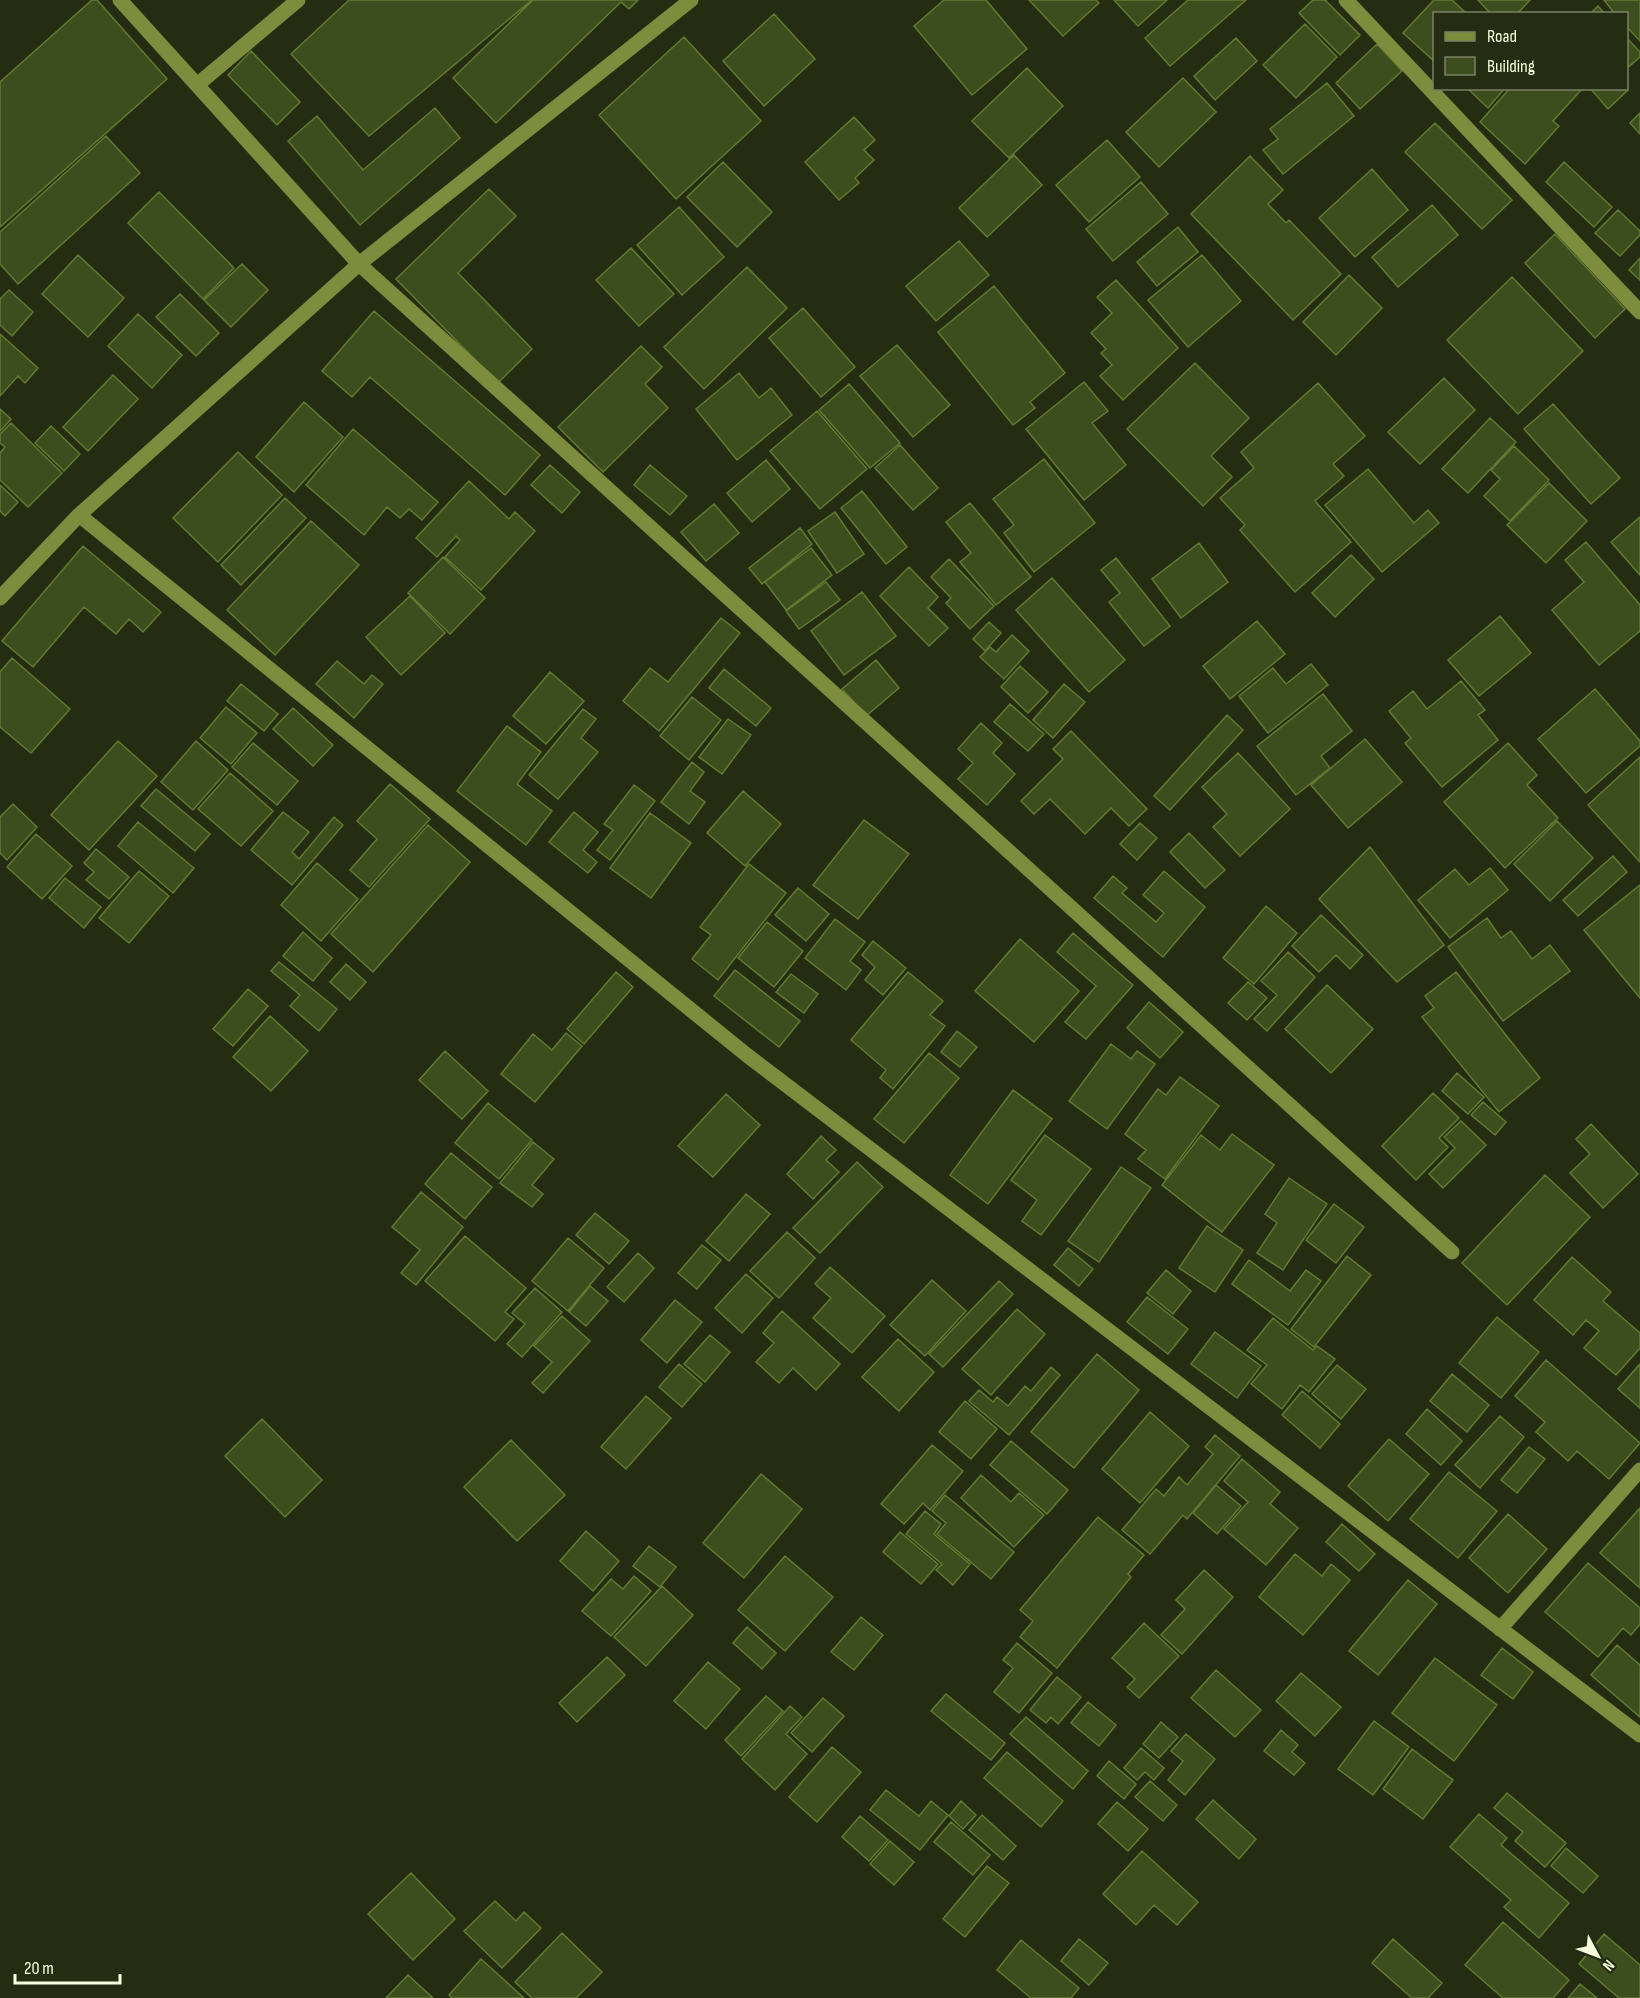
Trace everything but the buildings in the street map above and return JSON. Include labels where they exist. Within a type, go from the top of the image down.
[{"type":"street","points":[[120,0],[359,264],[1452,1252]]},
{"type":"street","points":[[196,85],[298,0]]},
{"type":"street","points":[[0,598],[79,515],[359,264],[691,0]]},
{"type":"street","points":[[1346,0],[1640,312]]},
{"type":"street","points":[[79,515],[748,1056],[1640,1736]]},
{"type":"street","points":[[1500,1629],[1640,1470]]}]
